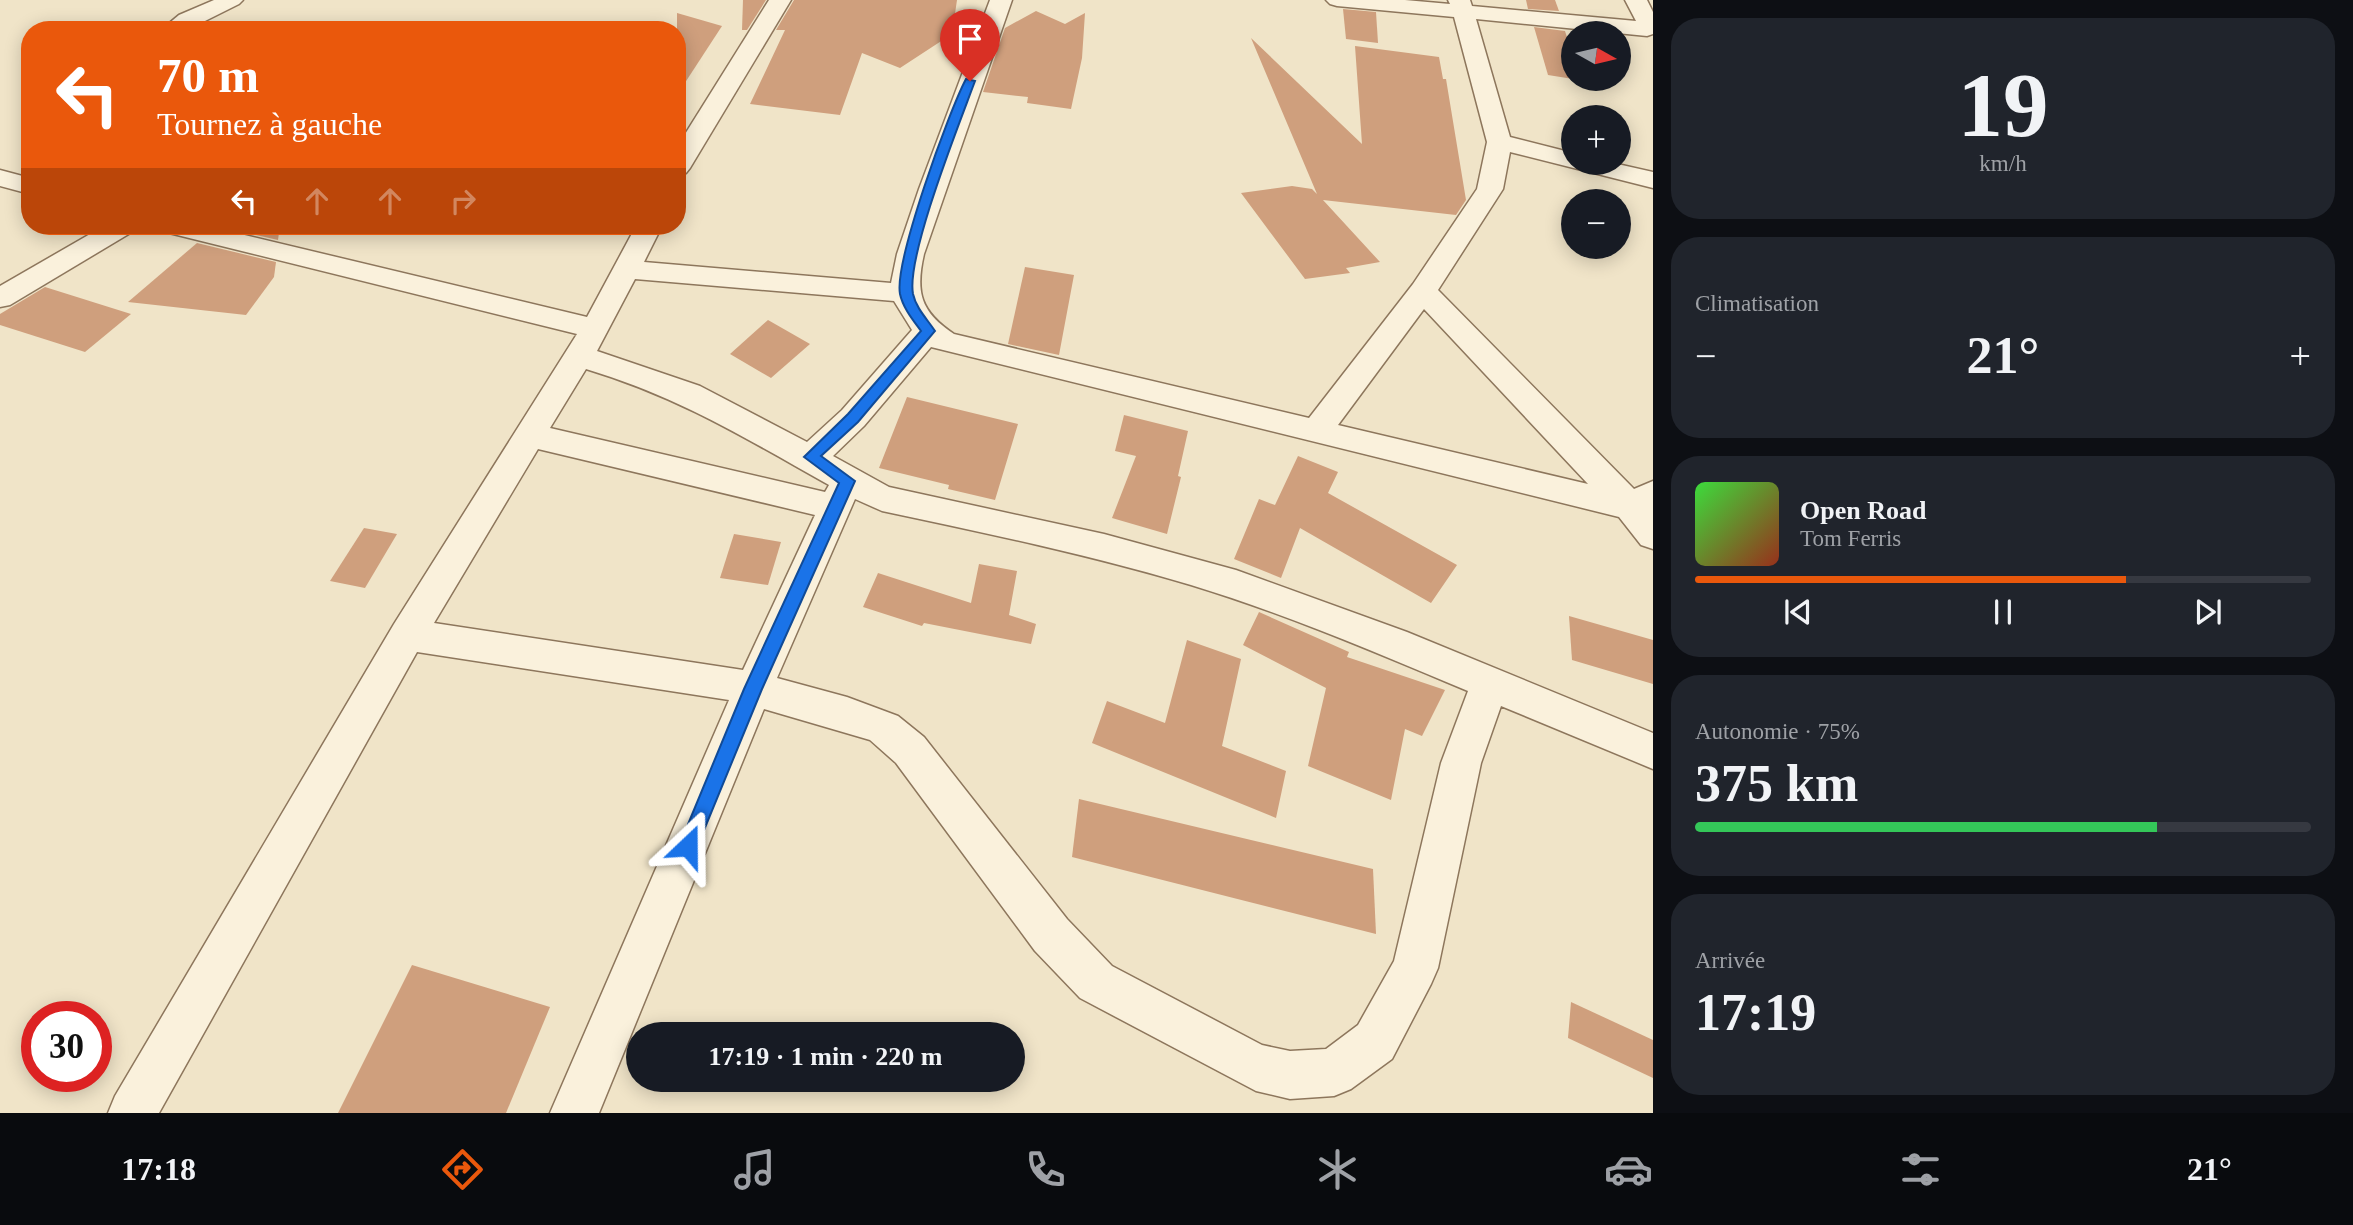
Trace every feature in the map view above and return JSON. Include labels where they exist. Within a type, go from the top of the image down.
[{"type":"street","points":[[186,21],[232,0]]},
{"type":"street","points":[[686,153],[780,0]]},
{"type":"street","points":[[1001,0],[943,151],[909,259],[906,293],[915,313],[928,331],[945,342],[1316,430],[1641,500]]},
{"type":"street","points":[[1337,0],[1461,6],[1647,29],[1648,25],[1636,0]]},
{"type":"street","points":[[1316,430],[1423,291],[1490,189],[1499,142],[1461,6]]},
{"type":"street","points":[[1499,142],[1561,157]]},
{"type":"street","points":[[1631,175],[1653,180]]},
{"type":"street","points":[[0,178],[21,184]]},
{"type":"street","points":[[0,298],[108,235]]},
{"type":"street","points":[[206,235],[586,343],[646,376],[691,395],[811,457],[841,494]]},
{"type":"street","points":[[132,1113],[407,635],[586,343],[644,235]]},
{"type":"street","points":[[627,270],[906,293]]},
{"type":"street","points":[[1423,291],[1641,500],[1653,535]]},
{"type":"street","points":[[811,457],[853,418],[928,331]]},
{"type":"street","points":[[530,435],[841,494],[882,498],[1111,547],[1235,585],[1345,624],[1653,751]]},
{"type":"street","points":[[574,1113],[753,689],[841,494]]},
{"type":"street","points":[[407,635],[713,680],[848,714],[884,728],[910,750],[1051,935],[1096,982],[1256,1067],[1290,1075],[1334,1072],[1375,1042],[1415,968],[1461,762],[1490,684]]},
{"type":"building","points":[[743,0],[766,0],[747,30],[742,30]]},
{"type":"building","points":[[794,0],[957,0],[952,34],[900,68],[862,53],[840,115],[750,104],[785,30],[776,30]]},
{"type":"building","points":[[1526,0],[1555,0],[1559,11],[1528,9]]},
{"type":"building","points":[[1343,9],[1376,12],[1378,43],[1346,39]]},
{"type":"building","points":[[1036,11],[1065,24],[1085,13],[1082,58],[1071,109],[1027,103],[1028,97],[983,92],[1005,28]]},
{"type":"building","points":[[677,13],[722,26],[686,81],[686,21],[677,21]]},
{"type":"building","points":[[1534,27],[1561,30],[1561,77],[1548,75]]},
{"type":"building","points":[[1251,38],[1362,144],[1355,46],[1439,57],[1443,79],[1446,79],[1466,200],[1456,215],[1323,200],[1380,262],[1346,268],[1350,273],[1305,279],[1241,193],[1292,186],[1312,189],[1317,194]]},
{"type":"building","points":[[256,235],[279,235],[278,240]]},
{"type":"building","points":[[197,243],[276,262],[274,277],[246,315],[128,302]]},
{"type":"building","points":[[1025,267],[1074,275],[1059,355],[1008,344]]},
{"type":"building","points":[[45,287],[131,314],[85,352],[0,325],[0,314]]},
{"type":"building","points":[[768,320],[810,344],[771,378],[730,354]]},
{"type":"building","points":[[907,397],[1018,424],[995,500],[948,489],[949,485],[879,468]]},
{"type":"building","points":[[1124,415],[1188,431],[1178,476],[1181,477],[1167,534],[1112,518],[1136,456],[1115,451]]},
{"type":"building","points":[[1298,456],[1338,472],[1328,493],[1457,565],[1431,603],[1300,528],[1281,578],[1234,559],[1259,499],[1275,505]]},
{"type":"building","points":[[364,528],[397,534],[365,588],[330,581]]},
{"type":"building","points":[[734,534],[781,542],[768,585],[720,578]]},
{"type":"building","points":[[979,564],[1017,571],[1009,615],[1036,624],[1031,644],[924,623],[922,626],[863,607],[878,573],[971,603]]},
{"type":"building","points":[[1259,612],[1349,652],[1347,657],[1445,690],[1422,736],[1405,729],[1391,800],[1308,766],[1326,688],[1243,645]]},
{"type":"building","points":[[1569,616],[1653,640],[1653,684],[1572,660]]},
{"type":"building","points":[[1187,640],[1241,659],[1222,746],[1286,771],[1276,818],[1092,743],[1107,701],[1165,723]]},
{"type":"building","points":[[1079,799],[1373,869],[1376,934],[1072,857]]},
{"type":"building","points":[[412,965],[550,1007],[506,1113],[338,1113]]},
{"type":"building","points":[[1571,1002],[1653,1040],[1653,1078],[1568,1038]]},
{"type":"route","points":[[688,846],[753,689],[847,481],[811,457],[853,418],[928,331],[915,313],[906,293],[909,259],[943,151],[970,81]]}]
